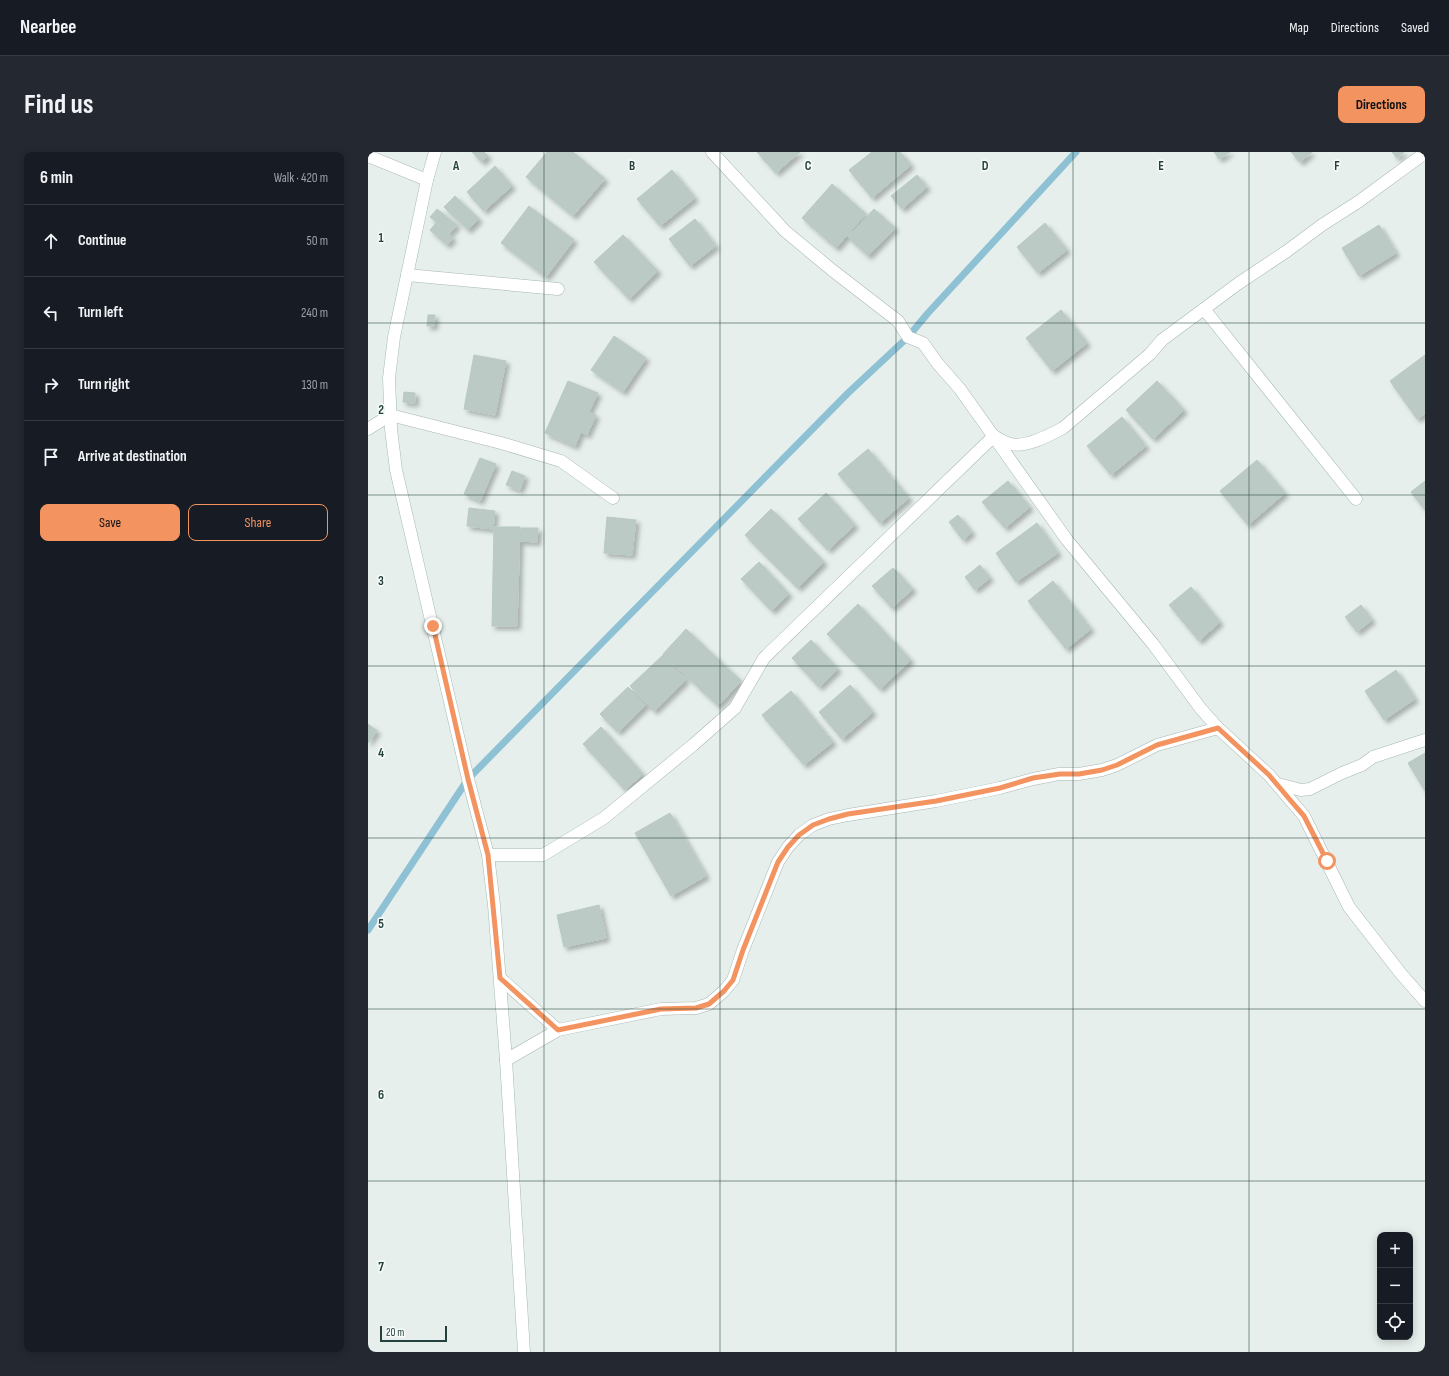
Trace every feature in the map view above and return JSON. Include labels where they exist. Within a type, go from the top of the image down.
[{"type":"street","points":[[434,152],[394,337],[389,378],[390,415],[396,470],[468,779],[488,855],[506,1060],[524,1352]]},
{"type":"street","points":[[716,153],[785,231],[832,270],[898,321],[908,337],[923,343],[938,364],[960,389],[1067,540],[1153,644],[1201,709],[1240,750],[1255,761],[1304,816],[1349,907],[1402,975],[1425,1001]]},
{"type":"street","points":[[994,436],[1010,444],[1024,445],[1064,428],[1150,354],[1162,340],[1239,283],[1287,251],[1322,225],[1358,202],[1425,153]]},
{"type":"street","points":[[368,156],[427,180]]},
{"type":"street","points":[[407,275],[558,289]]},
{"type":"street","points":[[1204,309],[1356,499]]},
{"type":"street","points":[[368,429],[390,415],[501,443],[561,461],[613,498]]},
{"type":"street","points":[[488,855],[543,855],[604,818],[693,746],[734,708],[764,658],[994,436]]},
{"type":"street","points":[[506,1060],[558,1030],[661,1009],[696,1008],[709,1004],[724,991],[733,980],[743,950],[778,862],[788,847],[799,835],[813,825],[848,814],[936,801],[1000,788],[1033,778],[1060,774],[1079,774],[1102,770],[1117,765],[1157,745],[1218,728]]},
{"type":"street","points":[[1276,784],[1292,789],[1310,789],[1362,765],[1373,757],[1425,740]]},
{"type":"street","points":[[500,978],[558,1030]]},
{"type":"building","points":[[472,152],[484,152],[488,156],[482,162]]},
{"type":"building","points":[[547,152],[573,152],[605,179],[573,216],[526,177]]},
{"type":"building","points":[[757,152],[800,152],[776,173]]},
{"type":"building","points":[[872,152],[900,152],[911,165],[872,198],[849,170]]},
{"type":"building","points":[[1214,152],[1230,152],[1219,159]]},
{"type":"building","points":[[1291,152],[1312,152],[1300,162]]},
{"type":"building","points":[[1392,152],[1404,152],[1397,158]]},
{"type":"building","points":[[495,166],[512,186],[484,211],[467,192]]},
{"type":"building","points":[[672,170],[695,198],[660,226],[637,199]]},
{"type":"building","points":[[917,175],[927,187],[902,209],[891,196]]},
{"type":"building","points":[[832,184],[866,214],[836,248],[802,218]]},
{"type":"building","points":[[455,196],[479,219],[468,230],[444,207]]},
{"type":"building","points":[[529,206],[574,240],[546,277],[501,243]]},
{"type":"building","points":[[437,209],[457,225],[450,233],[430,217]]},
{"type":"building","points":[[874,209],[895,228],[868,256],[848,237]]},
{"type":"building","points":[[695,219],[716,246],[690,266],[669,239]]},
{"type":"building","points":[[436,223],[453,238],[447,245],[430,230]]},
{"type":"building","points":[[1045,223],[1067,250],[1038,273],[1017,247]]},
{"type":"building","points":[[1379,225],[1396,253],[1359,276],[1342,248]]},
{"type":"building","points":[[623,235],[658,271],[629,299],[594,262]]},
{"type":"building","points":[[1061,310],[1087,343],[1052,371],[1026,338]]},
{"type":"building","points":[[428,315],[435,315],[434,326],[427,326]]},
{"type":"building","points":[[614,336],[646,358],[623,392],[591,370]]},
{"type":"building","points":[[474,355],[506,361],[495,415],[464,409]]},
{"type":"building","points":[[1425,355],[1425,414],[1417,419],[1390,381]]},
{"type":"building","points":[[568,381],[598,393],[589,412],[596,415],[587,435],[581,432],[575,446],[545,433]]},
{"type":"building","points":[[1157,381],[1184,410],[1153,439],[1126,410]]},
{"type":"building","points":[[404,392],[415,393],[415,403],[403,402]]},
{"type":"building","points":[[1122,417],[1146,446],[1111,475],[1087,446]]},
{"type":"building","points":[[868,449],[909,498],[880,523],[838,474]]},
{"type":"building","points":[[480,458],[496,464],[480,501],[464,494]]},
{"type":"building","points":[[1257,460],[1285,493],[1248,525],[1220,491]]},
{"type":"building","points":[[512,471],[525,476],[520,490],[506,485]]},
{"type":"building","points":[[1008,481],[1030,507],[1005,528],[982,502]]},
{"type":"building","points":[[1425,481],[1425,510],[1411,492]]},
{"type":"building","points":[[826,493],[855,525],[828,550],[798,519]]},
{"type":"building","points":[[469,508],[495,511],[493,529],[467,526]]},
{"type":"building","points":[[771,509],[824,562],[798,588],[745,535]]},
{"type":"building","points":[[958,515],[972,532],[963,540],[949,522]]},
{"type":"building","points":[[607,517],[636,520],[632,555],[604,553]]},
{"type":"building","points":[[1037,523],[1058,553],[1016,582],[996,553]]},
{"type":"building","points":[[494,527],[520,527],[517,626],[492,626]]},
{"type":"building","points":[[521,528],[538,528],[537,542],[520,541]]},
{"type":"building","points":[[759,562],[789,594],[772,611],[741,579]]},
{"type":"building","points":[[980,565],[990,578],[975,590],[965,577]]},
{"type":"building","points":[[893,568],[913,589],[892,608],[872,586]]},
{"type":"building","points":[[1053,581],[1091,629],[1066,649],[1028,601]]},
{"type":"building","points":[[1191,587],[1220,622],[1199,641],[1169,605]]},
{"type":"building","points":[[858,604],[911,660],[880,689],[827,634]]},
{"type":"building","points":[[1361,605],[1372,620],[1357,632],[1345,617]]},
{"type":"building","points":[[686,629],[741,681],[718,706],[663,654]]},
{"type":"building","points":[[811,640],[838,669],[819,687],[792,658]]},
{"type":"building","points":[[663,655],[686,680],[654,711],[630,686]]},
{"type":"building","points":[[1396,670],[1415,699],[1384,720],[1365,691]]},
{"type":"building","points":[[850,685],[873,712],[842,739],[819,712]]},
{"type":"building","points":[[628,687],[646,705],[618,732],[600,714]]},
{"type":"building","points":[[791,691],[833,742],[804,765],[762,715]]},
{"type":"building","points":[[368,724],[377,731],[368,743]]},
{"type":"building","points":[[601,727],[643,774],[625,790],[583,744]]},
{"type":"building","points":[[1425,753],[1425,791],[1408,763]]},
{"type":"building","points":[[670,813],[706,876],[671,896],[635,833]]},
{"type":"building","points":[[599,905],[606,938],[564,947],[557,915]]},
{"type":"waterway","points":[[368,930],[468,779],[848,393],[908,337],[928,313],[1076,152]]},
{"type":"route","points":[[433,626],[468,779],[488,855],[500,978],[558,1030],[661,1009],[696,1008],[709,1004],[724,991],[733,980],[743,950],[778,862],[788,847],[799,835],[813,825],[848,814],[936,801],[1000,788],[1033,778],[1060,774],[1079,774],[1102,770],[1117,765],[1157,745],[1218,728],[1240,750],[1255,761],[1269,775],[1304,816],[1327,861]]}]
